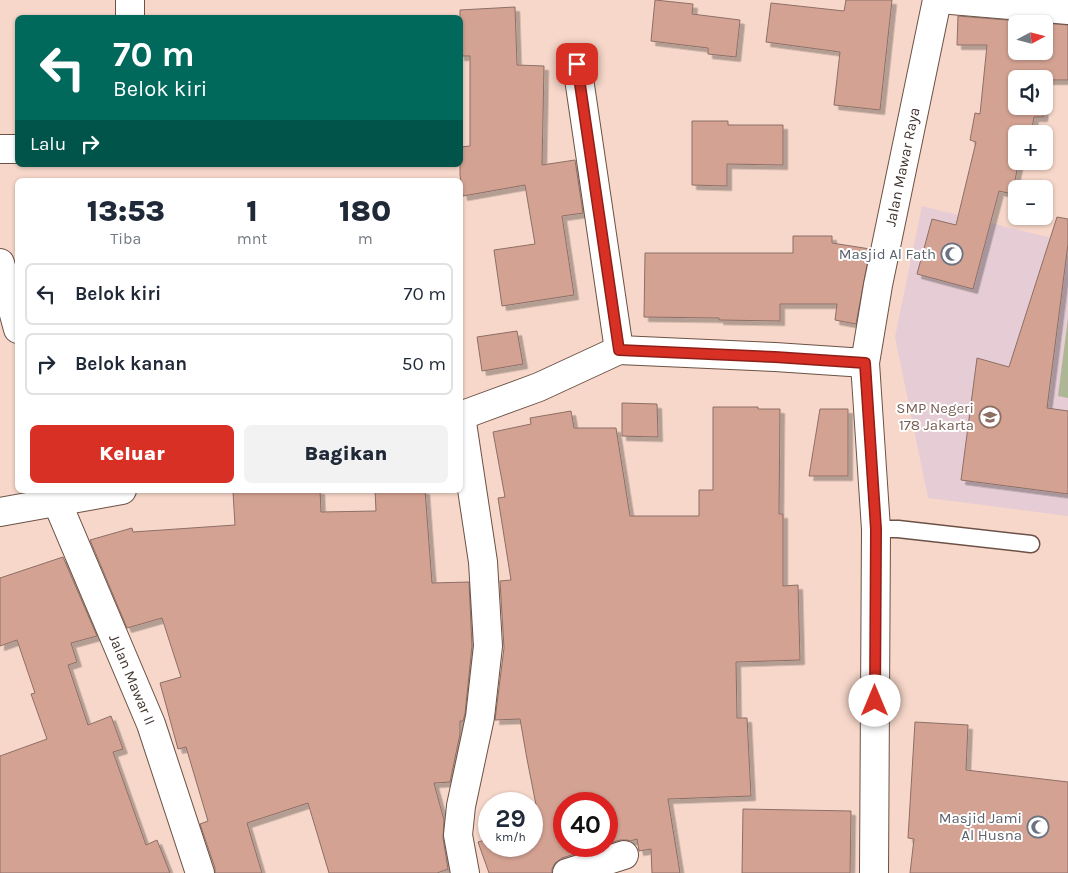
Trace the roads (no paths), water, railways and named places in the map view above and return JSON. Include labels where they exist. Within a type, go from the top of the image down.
[{"type":"street","points":[[130,0],[130,15]]},
{"type":"street","name":"Jalan Mawar Raya","points":[[874,873],[876,529],[865,363],[878,285],[937,0]]},
{"type":"street","points":[[952,0],[1068,10]]},
{"type":"street","points":[[577,64],[619,350]]},
{"type":"street","points":[[0,149],[15,149]]},
{"type":"street","points":[[0,263],[15,318]]},
{"type":"street","points":[[463,415],[539,387],[619,350],[865,363]]},
{"type":"street","points":[[463,435],[483,562],[488,646],[480,717],[466,781],[458,835],[465,873]]},
{"type":"street","points":[[0,512],[56,496],[89,493]]},
{"type":"street","name":"Jalan Mawar II","points":[[56,496],[151,724],[200,873]]},
{"type":"street","points":[[567,873],[624,855]]},
{"type":"lane","points":[[876,529],[898,529],[1031,544]]},
{"type":"place","name":"Masjid Al Fath","points":[[952,254]]},
{"type":"place","name":"SMP Negeri 178 Jakarta","points":[[990,417]]},
{"type":"place","name":"Masjid Jami Al Husna","points":[[1038,827]]}]
